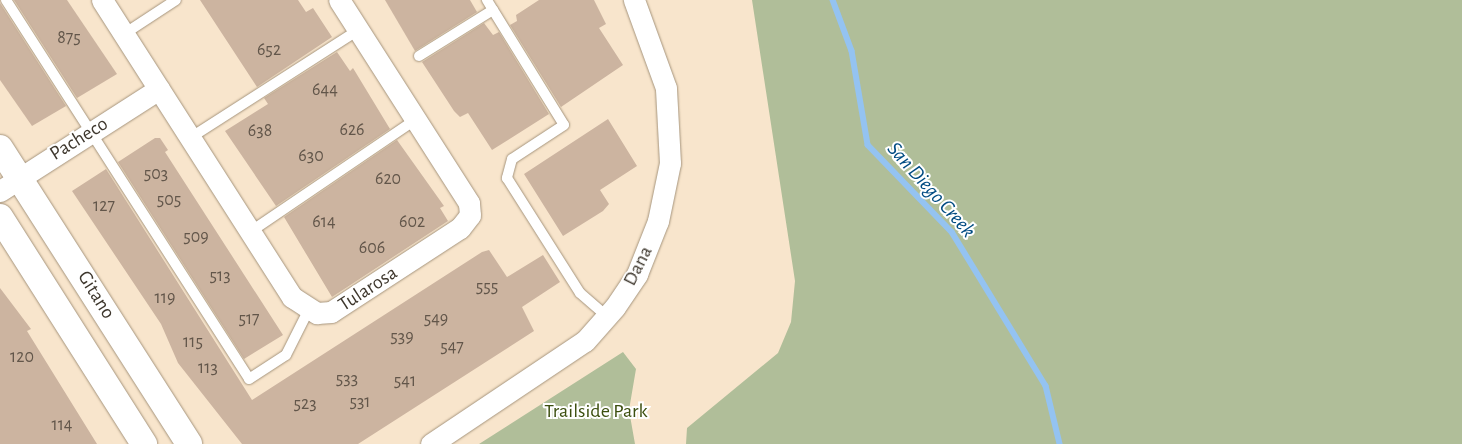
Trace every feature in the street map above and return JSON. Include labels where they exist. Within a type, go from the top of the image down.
[{"type":"street","name":"Tularosa","points":[[102,0],[292,296],[309,309],[332,312],[460,228],[470,214],[469,203],[339,0]]},
{"type":"street","name":"Dana","points":[[431,444],[557,364],[608,317],[637,274],[651,240],[670,163],[666,88],[634,0]]},
{"type":"street","name":"Pacheco","points":[[10,184],[159,89]]},
{"type":"street","name":"Gitano","points":[[0,148],[10,184],[190,444]]},
{"type":"street","name":"Gitano","points":[[0,217],[144,444]]},
{"type":"lane","points":[[6,0],[249,379],[286,355],[309,309]]},
{"type":"lane","points":[[124,34],[176,0]]},
{"type":"lane","points":[[487,0],[564,125],[512,159],[507,178],[580,293],[608,317]]},
{"type":"lane","points":[[419,56],[494,10]]},
{"type":"lane","points":[[190,138],[358,30]]},
{"type":"lane","points":[[250,232],[416,119]]},
{"type":"green space","points":[[752,0],[1462,0],[1462,444],[686,444],[687,428],[778,353],[791,322],[795,281]]},
{"type":"green space","name":"Trailside Park","points":[[623,352],[636,369],[629,410],[635,444],[479,444]]},
{"type":"building","points":[[14,0],[67,0],[117,74],[77,98]]},
{"type":"building","points":[[200,0],[298,0],[306,12],[313,8],[332,37],[257,87]]},
{"type":"building","points":[[385,0],[470,0],[477,12],[415,51]]},
{"type":"building","points":[[539,0],[594,0],[606,24],[599,28],[623,65],[561,107],[510,25],[517,21],[516,15]]},
{"type":"building","points":[[0,3],[66,106],[32,126],[0,80]]},
{"type":"building","points":[[484,23],[493,35],[499,32],[549,114],[492,150],[468,113],[460,117],[454,111],[422,62]]},
{"type":"building","points":[[337,52],[350,71],[353,68],[390,129],[276,206],[225,131],[268,104],[264,98]]},
{"type":"building","points":[[608,119],[637,166],[600,190],[609,204],[603,211],[563,236],[524,174]]},
{"type":"building","points":[[155,138],[160,138],[168,150],[165,152],[283,335],[244,359],[118,162]]},
{"type":"building","points":[[397,140],[444,206],[440,208],[448,221],[332,297],[284,217]]},
{"type":"building","points":[[106,169],[252,400],[482,252],[489,250],[507,277],[543,255],[560,282],[522,307],[534,331],[358,444],[242,444],[178,363],[161,324],[72,191]]},
{"type":"building","points":[[0,288],[31,329],[27,331],[97,444],[0,444]]},
{"type":"waterway","name":"San Diego Creek","points":[[833,0],[852,51],[868,145],[952,232],[1046,386],[1060,444]]}]
